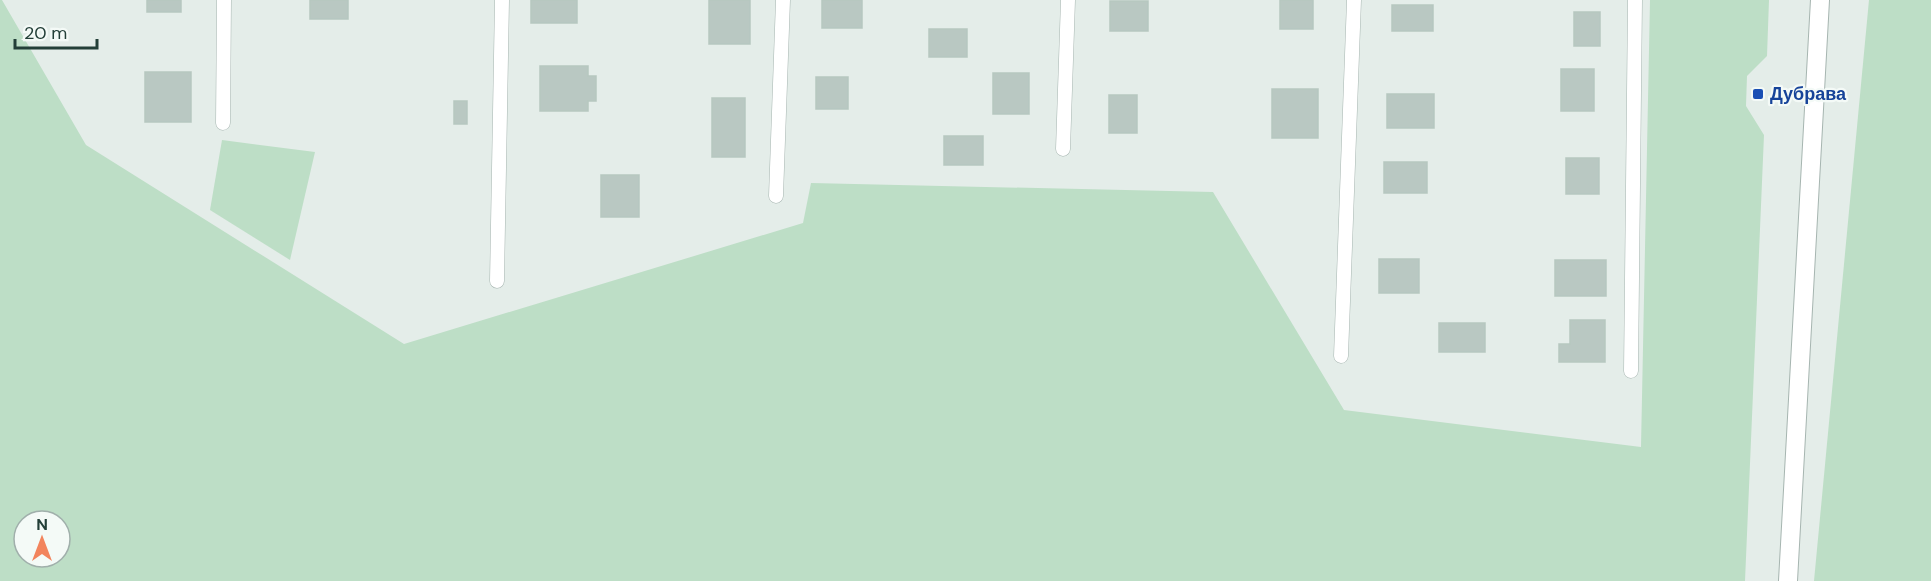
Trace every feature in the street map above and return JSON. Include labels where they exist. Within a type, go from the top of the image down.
[{"type":"street","points":[[1788,581],[1820,0]]},
{"type":"lane","points":[[223,123],[224,0]]},
{"type":"lane","points":[[497,281],[502,0]]},
{"type":"lane","points":[[776,196],[783,0]]},
{"type":"lane","points":[[1063,149],[1068,0]]},
{"type":"lane","points":[[1341,356],[1354,0]]},
{"type":"lane","points":[[1631,371],[1635,0]]},
{"type":"green space","points":[[0,0],[86,145],[404,344],[803,223],[811,183],[1213,192],[1344,410],[1641,447],[1650,0],[1769,0],[1767,56],[1747,76],[1746,106],[1764,135],[1745,581],[0,581]]},
{"type":"green space","points":[[1869,0],[1931,0],[1931,581],[1814,581]]},
{"type":"green space","points":[[222,140],[315,152],[290,260],[210,210]]},
{"type":"building","points":[[147,0],[181,0],[181,12],[147,12]]},
{"type":"building","points":[[310,0],[348,0],[348,19],[310,19]]},
{"type":"building","points":[[531,0],[577,0],[577,23],[531,23]]},
{"type":"building","points":[[709,0],[750,0],[750,44],[709,44]]},
{"type":"building","points":[[822,0],[862,0],[862,28],[822,28]]},
{"type":"building","points":[[1280,0],[1313,0],[1313,29],[1280,29]]},
{"type":"building","points":[[1110,1],[1148,1],[1148,31],[1110,31]]},
{"type":"building","points":[[1392,5],[1433,5],[1433,31],[1392,31]]},
{"type":"building","points":[[1574,12],[1600,12],[1600,46],[1574,46]]},
{"type":"building","points":[[929,29],[967,29],[967,57],[929,57]]},
{"type":"building","points":[[540,66],[588,66],[588,76],[596,76],[596,101],[588,101],[588,111],[540,111]]},
{"type":"building","points":[[1561,69],[1594,69],[1594,111],[1561,111]]},
{"type":"building","points":[[145,72],[191,72],[191,122],[145,122]]},
{"type":"building","points":[[993,73],[1029,73],[1029,114],[993,114]]},
{"type":"building","points":[[816,77],[848,77],[848,109],[816,109]]},
{"type":"building","points":[[1272,89],[1318,89],[1318,138],[1272,138]]},
{"type":"building","points":[[1387,94],[1434,94],[1434,128],[1387,128]]},
{"type":"building","points":[[1109,95],[1137,95],[1137,133],[1109,133]]},
{"type":"building","points":[[712,98],[745,98],[745,157],[712,157]]},
{"type":"building","points":[[454,101],[467,101],[467,124],[454,124]]},
{"type":"building","points":[[944,136],[983,136],[983,165],[944,165]]},
{"type":"building","points":[[1566,158],[1599,158],[1599,194],[1566,194]]},
{"type":"building","points":[[1384,162],[1427,162],[1427,193],[1384,193]]},
{"type":"building","points":[[601,175],[639,175],[639,217],[601,217]]},
{"type":"building","points":[[1379,259],[1419,259],[1419,293],[1379,293]]},
{"type":"building","points":[[1555,260],[1606,260],[1606,296],[1555,296]]},
{"type":"building","points":[[1570,320],[1605,320],[1605,362],[1559,362],[1559,344],[1570,344]]},
{"type":"building","points":[[1439,323],[1485,323],[1485,352],[1439,352]]},
{"type":"place","name":"Дубрава","points":[[1758,94]]}]
